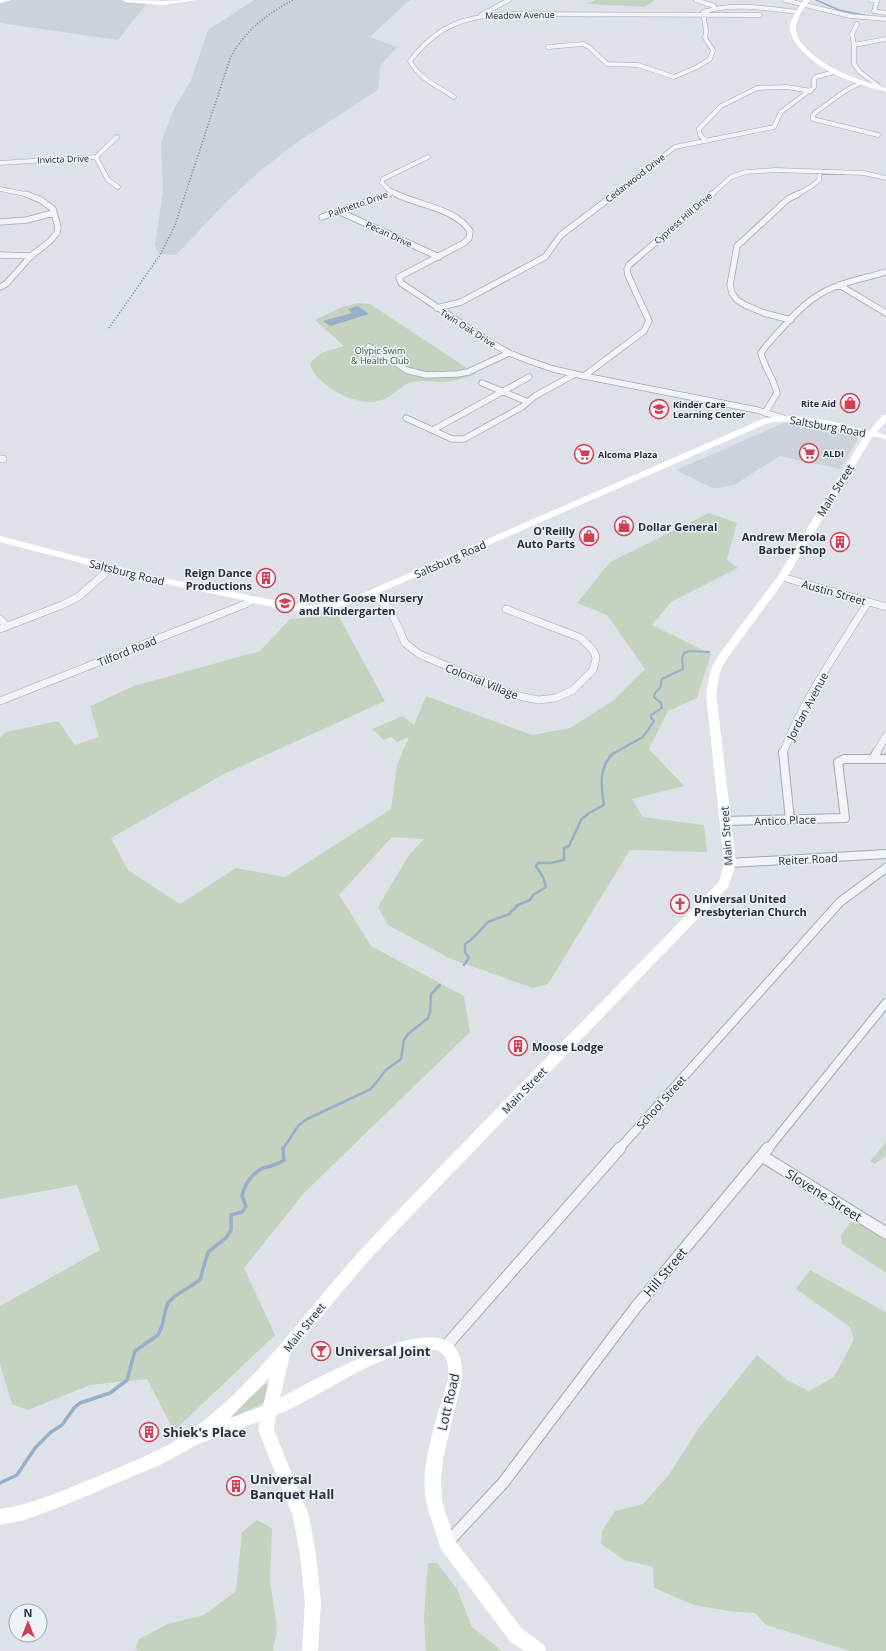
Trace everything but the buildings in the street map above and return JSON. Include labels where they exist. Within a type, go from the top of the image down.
[{"type":"street","points":[[0,1],[8,0]]},
{"type":"street","points":[[125,0],[162,3],[194,0]]},
{"type":"street","points":[[480,16],[483,12],[509,0]]},
{"type":"street","points":[[696,0],[714,6]]},
{"type":"street","points":[[785,0],[806,2],[850,16],[886,19]]},
{"type":"street","points":[[871,0],[877,0],[874,11],[886,13]]},
{"type":"street","points":[[806,2],[792,28],[794,35],[804,50],[814,61],[834,72],[884,89]]},
{"type":"street","points":[[548,47],[580,43],[589,47],[607,64],[638,65],[669,75],[678,76],[707,62],[712,55],[712,47],[704,38],[706,31],[702,14],[714,6],[748,4],[800,12]]},
{"type":"street","name":"Meadow Avenue","points":[[454,97],[420,74],[411,66],[410,61],[420,47],[431,36],[465,20],[480,16],[702,14],[760,15]]},
{"type":"street","points":[[857,24],[852,34],[854,45],[854,64],[856,68],[884,89]]},
{"type":"street","points":[[854,45],[886,39]]},
{"type":"street","name":"Cedarwood Drive","points":[[437,308],[461,302],[545,258],[561,235],[674,147],[772,128],[776,124],[778,116],[781,112],[811,91],[815,85],[814,79],[816,77],[834,72]]},
{"type":"street","points":[[860,82],[816,112],[813,115],[813,119],[878,135]]},
{"type":"street","points":[[705,140],[700,135],[699,128],[721,106],[749,90],[768,86],[787,87],[811,91]]},
{"type":"street","name":"Invicta Drive","points":[[0,163],[96,157],[117,137]]},
{"type":"street","points":[[96,157],[108,180],[118,188]]},
{"type":"street","name":"Twin Oak Drive","points":[[428,157],[387,176],[383,179],[382,183],[394,192],[454,217],[467,226],[470,231],[470,236],[466,242],[399,277],[401,283],[437,308],[509,353],[553,369],[784,418]]},
{"type":"street","name":"Cypress Hill Drive","points":[[584,376],[644,331],[649,321],[628,275],[627,268],[629,265],[731,177],[746,172],[770,170],[864,173],[886,178]]},
{"type":"street","points":[[791,320],[760,313],[734,296],[730,290],[730,285],[737,246],[788,199],[812,186],[819,180],[820,171]]},
{"type":"street","points":[[0,189],[21,192],[40,198],[53,208],[53,213],[58,227],[57,233],[32,256],[6,284],[0,287]]},
{"type":"street","name":"Palmetto Drive","points":[[322,217],[394,192]]},
{"type":"street","name":"Pecan Drive","points":[[338,211],[439,257]]},
{"type":"street","points":[[0,222],[22,221],[53,213]]},
{"type":"street","points":[[0,255],[32,256]]},
{"type":"street","points":[[765,413],[777,393],[773,378],[762,358],[761,353],[801,308],[815,297],[839,285],[886,272]]},
{"type":"street","points":[[839,285],[886,313]]},
{"type":"street","points":[[369,347],[381,355],[390,358],[406,370],[426,375],[457,374],[468,372],[509,353]]},
{"type":"street","points":[[406,418],[452,439],[464,439],[528,402],[535,396],[575,374]]},
{"type":"street","points":[[433,430],[529,377]]},
{"type":"street","points":[[482,383],[528,402]]},
{"type":"street","name":"Saltsburg Road","points":[[0,539],[110,569],[153,579],[287,606],[319,608],[346,603],[371,593],[757,424],[772,419],[784,418],[808,420],[886,437]]},
{"type":"street","name":"Main Street","points":[[0,1516],[13,1515],[55,1502],[145,1464],[191,1440],[232,1406],[283,1354],[322,1305],[376,1243],[724,884],[730,863],[711,693],[715,675],[724,656],[782,577],[870,434],[886,418]]},
{"type":"street","points":[[0,619],[4,627],[62,605],[78,597],[110,569]]},
{"type":"street","name":"Austin Street","points":[[782,577],[886,607]]},
{"type":"street","name":"Colonial Village","points":[[371,593],[390,609],[406,643],[419,654],[514,695],[530,699],[543,700],[562,696],[571,691],[592,673],[596,663],[596,654],[592,646],[581,638],[506,609]]},
{"type":"street","name":"Tilford Road","points":[[0,701],[253,599]]},
{"type":"street","name":"Jordan Avenue","points":[[790,820],[783,753],[790,734],[812,693],[868,602]]},
{"type":"street","points":[[886,736],[873,759],[886,759]]},
{"type":"street","name":"Antico Place","points":[[725,821],[845,818],[838,762],[844,759],[873,759]]},
{"type":"street","name":"Reiter Road","points":[[730,863],[886,854]]},
{"type":"street","name":"School Street","points":[[445,1347],[657,1106],[840,902],[886,868]]},
{"type":"street","name":"Hill Street","points":[[447,1543],[503,1483],[636,1307],[762,1156],[886,1003]]},
{"type":"street","name":"Slovene Street","points":[[762,1156],[886,1233]]},
{"type":"street","points":[[191,1440],[269,1410],[374,1358],[401,1347],[434,1343],[445,1347]]},
{"type":"street","name":"Lott Road","points":[[445,1347],[453,1356],[456,1367],[455,1380],[435,1458],[433,1479],[434,1501],[447,1543],[516,1635],[538,1651]]},
{"type":"street","points":[[283,1354],[269,1410],[266,1430],[301,1516],[308,1555],[313,1602],[310,1651]]},
{"type":"shaded area","points":[[125,0],[148,2],[118,40],[0,23],[0,1]]},
{"type":"shaded area","points":[[254,0],[411,0],[370,37],[397,47],[380,66],[378,90],[296,143],[260,171],[227,201],[176,255],[159,254],[155,245],[163,192],[161,143],[173,111],[191,80],[208,30]]},
{"type":"shaded area","points":[[784,423],[797,423],[861,434],[840,469],[780,456],[734,485],[717,488],[712,488],[676,470]]},
{"type":"green space","points":[[595,0],[655,0],[645,7],[588,4]]},
{"type":"green space","name":"Olypic Swim & Health Club","points":[[358,303],[370,304],[476,374],[450,381],[421,381],[409,383],[384,399],[369,402],[359,401],[338,393],[328,387],[313,372],[310,364],[321,353],[344,346],[315,320],[342,307]]},
{"type":"green space","points":[[709,513],[737,523],[727,560],[738,568],[671,602],[652,625],[711,654],[697,698],[668,711],[649,749],[684,786],[632,799],[643,817],[704,825],[707,852],[630,850],[548,984],[533,988],[451,959],[388,925],[378,907],[409,855],[424,839],[392,837],[339,895],[371,946],[464,996],[470,1032],[305,1192],[244,1268],[275,1335],[174,1431],[147,1379],[90,1385],[28,1410],[12,1404],[0,1364],[0,1306],[100,1250],[77,1185],[0,1199],[0,738],[6,732],[58,721],[75,745],[99,737],[90,706],[134,686],[260,651],[290,619],[338,615],[385,701],[224,774],[111,838],[128,870],[180,904],[236,868],[285,877],[391,809],[397,765],[409,737],[397,742],[391,737],[384,740],[372,729],[403,716],[414,725],[426,696],[532,735],[570,728],[614,700],[645,669],[607,615],[577,603],[610,562]]},
{"type":"green space","points":[[886,1142],[886,1155],[875,1164],[870,1161]]},
{"type":"green space","points":[[851,1222],[863,1225],[886,1240],[886,1273],[842,1244],[841,1235]]},
{"type":"green space","points":[[810,1270],[886,1312],[886,1651],[850,1651],[766,1625],[755,1613],[729,1611],[694,1605],[654,1588],[653,1567],[624,1560],[601,1544],[602,1531],[615,1511],[643,1504],[668,1476],[698,1429],[757,1355],[787,1380],[809,1391],[834,1377],[854,1339],[850,1327],[796,1289]]},
{"type":"green space","points":[[266,1383],[268,1384],[262,1404],[230,1419],[229,1417]]},
{"type":"green space","points":[[257,1520],[272,1528],[270,1581],[277,1629],[273,1651],[138,1651],[135,1649],[139,1639],[168,1624],[204,1615],[236,1591],[242,1532]]},
{"type":"green space","points":[[428,1563],[437,1563],[457,1589],[472,1627],[502,1651],[426,1651],[424,1617]]},
{"type":"water","points":[[358,306],[369,314],[330,326],[323,321],[352,313],[348,309]]},
{"type":"waterway","points":[[816,0],[839,10],[868,16]]},
{"type":"waterway","points":[[614,753],[643,737],[654,721],[651,718],[651,715],[662,708],[661,703],[654,697],[655,693],[660,688],[662,679],[683,669],[682,658],[684,653],[690,651],[709,652]]},
{"type":"waterway","points":[[464,965],[469,958],[465,952],[465,944],[472,939],[488,922],[509,914],[518,905],[530,900],[533,895],[546,887],[543,877],[536,866],[538,863],[551,863],[564,860],[564,848],[569,846],[581,820],[589,813],[604,805],[602,791],[603,770],[606,763],[614,753]]},
{"type":"waterway","points":[[283,1149],[298,1126],[307,1119],[371,1089],[386,1070],[401,1059],[404,1040],[408,1034],[428,1018],[430,1012],[431,994],[440,985]]},
{"type":"waterway","points":[[0,1483],[17,1475],[35,1448],[51,1432],[62,1425],[74,1408],[80,1403],[110,1393],[127,1380],[135,1351],[158,1335],[168,1303],[175,1296],[200,1280],[208,1252],[226,1238],[231,1230],[231,1215],[242,1212],[246,1206],[242,1196],[250,1179],[259,1170],[284,1160],[283,1149]]},
{"type":"railway","points":[[109,328],[160,255],[175,225],[231,56],[243,38],[250,31],[274,11],[293,0]]},
{"type":"place","name":"Rite Aid","points":[[850,403]]},
{"type":"place","name":"Kinder Care Learning Center","points":[[659,409]]},
{"type":"place","name":"ALDI","points":[[809,453]]},
{"type":"place","name":"Alcoma Plaza","points":[[584,454]]},
{"type":"place","name":"Dollar General","points":[[624,526]]},
{"type":"place","name":"O'Reilly Auto Parts","points":[[589,536]]},
{"type":"place","name":"Andrew Merola Barber Shop","points":[[840,542]]},
{"type":"place","name":"Reign Dance Productions","points":[[266,578]]},
{"type":"place","name":"Mother Goose Nursery and Kindergarten","points":[[285,603]]},
{"type":"place","name":"Universal United Presbyterian Church","points":[[680,904]]},
{"type":"place","name":"Moose Lodge","points":[[518,1046]]},
{"type":"place","name":"Universal Joint","points":[[321,1351]]},
{"type":"place","name":"Shiek's Place","points":[[149,1432]]},
{"type":"place","name":"Universal Banquet Hall","points":[[236,1486]]}]
